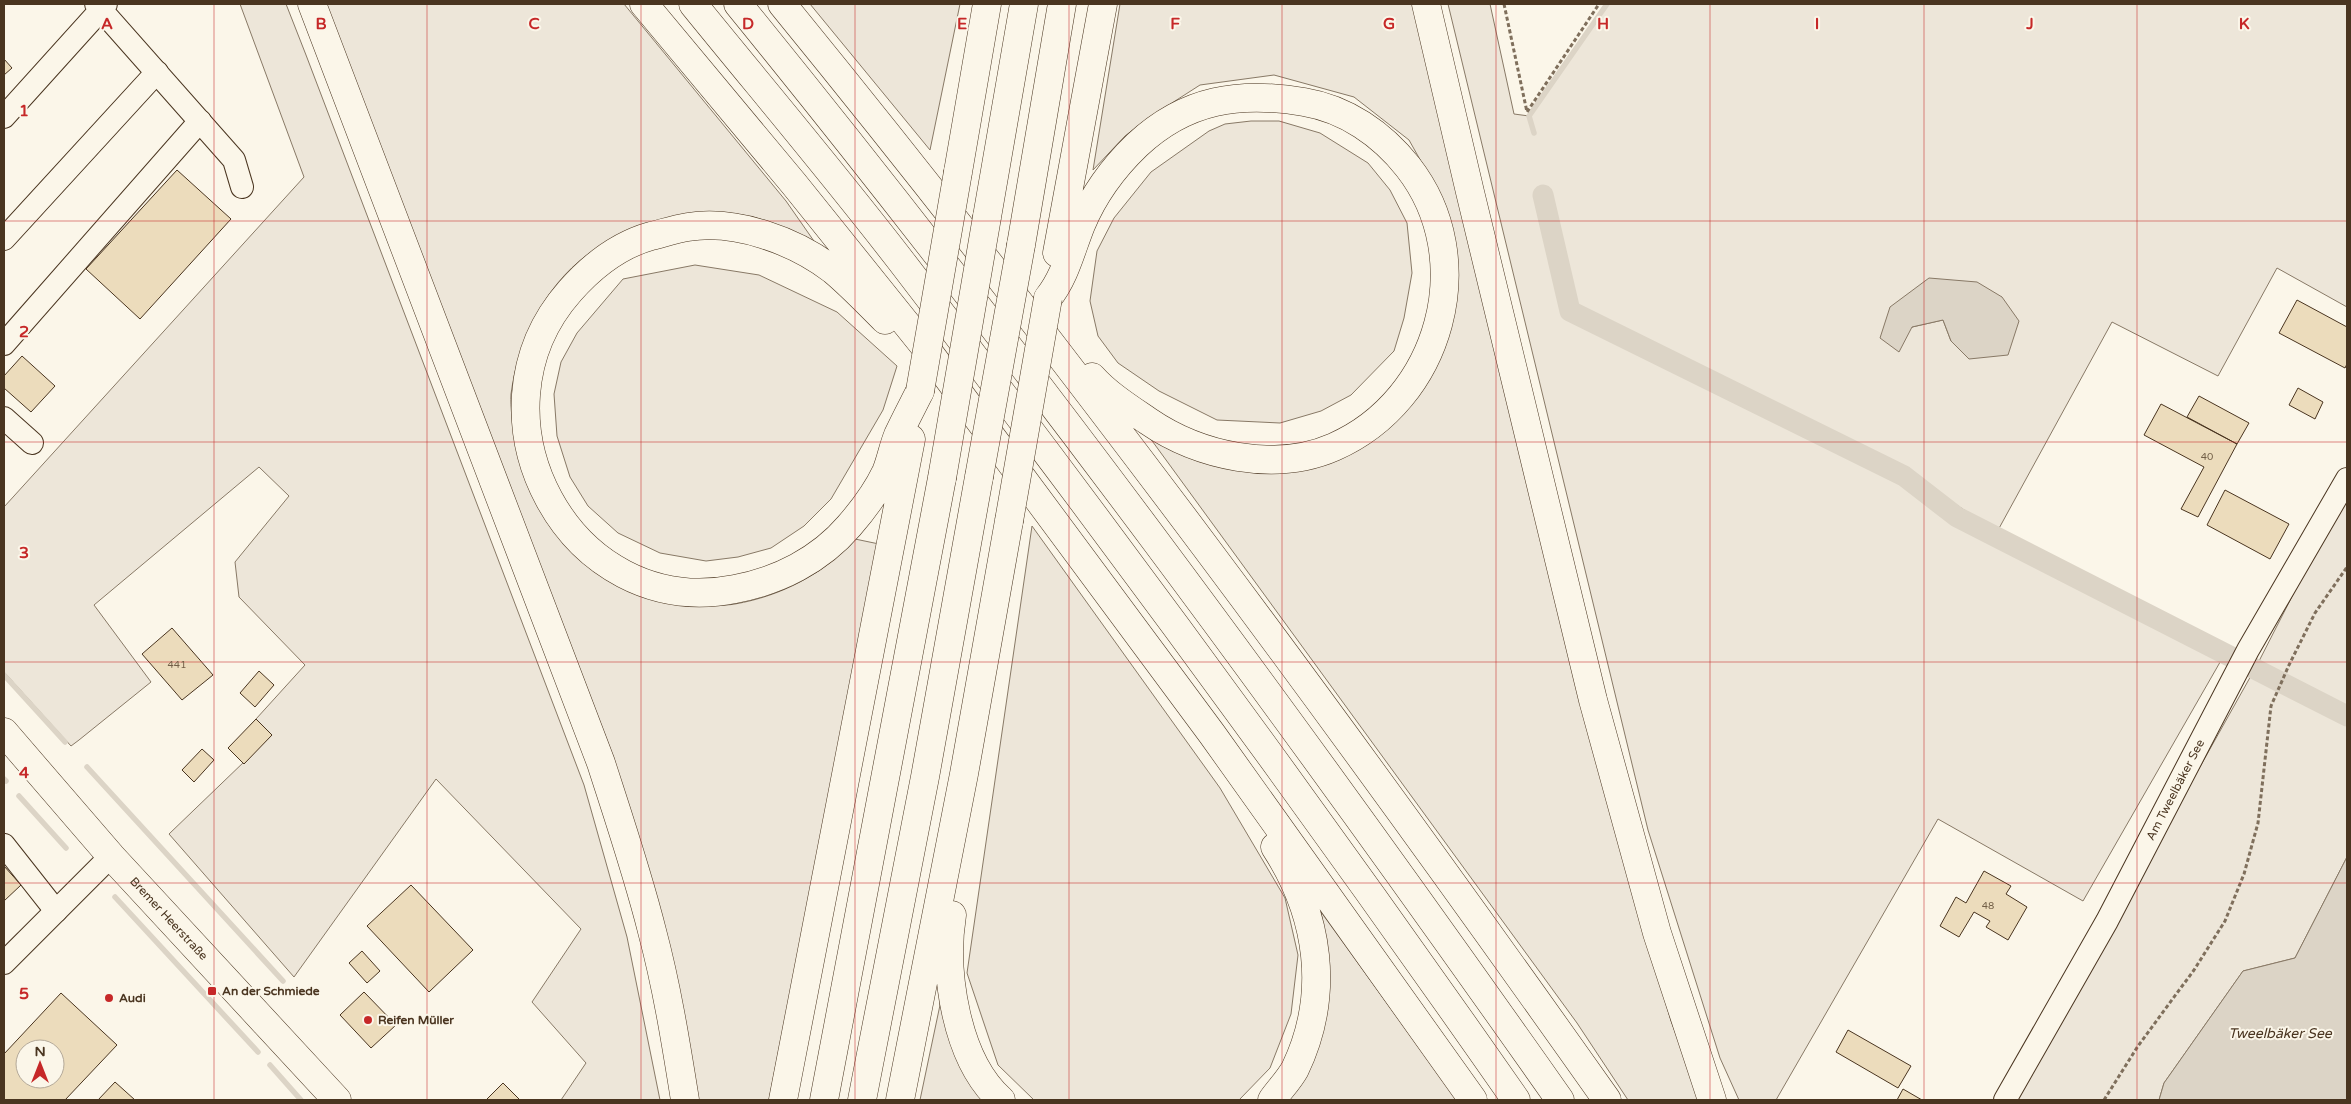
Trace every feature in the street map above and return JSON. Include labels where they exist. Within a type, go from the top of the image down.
[{"type":"main road","points":[[312,4],[601,763],[630,852],[653,932],[669,1005],[685,1100]]},
{"type":"main road","points":[[644,4],[794,184],[925,347],[1212,734],[1472,1100]]},
{"type":"main road","points":[[693,4],[899,259],[1118,546],[1294,785],[1516,1100]]},
{"type":"main road","points":[[738,4],[870,167],[1147,529],[1312,751],[1560,1100]]},
{"type":"main road","points":[[782,4],[885,130],[1134,451],[1337,725],[1607,1100]]},
{"type":"main road","points":[[783,1100],[920,391],[987,4]]},
{"type":"main road","points":[[824,1100],[942,478],[1024,4]]},
{"type":"main road","points":[[862,1100],[925,777],[1021,245],[1062,4]]},
{"type":"main road","points":[[900,1100],[964,774],[1048,298],[1103,4]]},
{"type":"main road","points":[[1426,4],[1593,700],[1657,933],[1712,1100]]},
{"type":"main road","points":[[1048,298],[1059,284],[1082,224],[1095,197],[1109,175],[1138,144],[1172,118],[1210,102],[1242,98],[1276,97],[1316,104],[1355,119],[1392,146],[1419,181],[1434,213],[1444,258],[1444,301],[1434,342],[1415,378],[1399,399],[1372,424],[1334,447],[1305,455],[1272,460],[1240,458],[1207,450],[1168,435],[1124,405],[1096,381],[1076,357],[1056,349]]},
{"type":"main road","points":[[920,391],[897,437],[886,472],[863,508],[827,549],[793,569],[756,585],[716,593],[677,592],[642,582],[606,564],[572,534],[543,491],[531,457],[525,418],[524,396],[534,352],[543,329],[559,303],[595,265],[640,239],[691,226],[738,227],[763,234],[798,249],[833,270],[890,325],[925,347]]},
{"type":"main road","name":"Bremer Heerstraße","points":[[4,732],[111,856],[337,1100]]},
{"type":"main road","points":[[1212,734],[1215,757],[1280,854],[1306,908],[1315,944],[1317,985],[1310,1026],[1294,1070],[1272,1100]]},
{"type":"main road","points":[[964,774],[968,806],[948,937],[951,983],[960,1026],[973,1061],[993,1093],[1001,1100]]},
{"type":"street","points":[[4,117],[101,6],[156,72],[234,160],[242,187]]},
{"type":"street","points":[[4,240],[156,72]]},
{"type":"street","points":[[4,344],[200,121]]},
{"type":"street","points":[[4,418],[32,444]]},
{"type":"street","name":"Am Tweelbäker See","points":[[2005,1100],[2106,920],[2248,650],[2347,479]]},
{"type":"street","points":[[4,845],[56,911]]},
{"type":"street","points":[[4,963],[111,856]]},
{"type":"path","points":[[1504,4],[1527,112],[1599,4]]},
{"type":"path","points":[[2104,1100],[2138,1046],[2194,970],[2225,921],[2244,874],[2258,823],[2271,706],[2315,613],[2347,567]]},
{"type":"shaded area","points":[[240,4],[286,4],[306,55],[584,785],[627,937],[660,1100],[561,1100],[586,1063],[532,1002],[581,929],[436,779],[294,977],[169,834],[272,735],[256,719],[305,665],[239,597],[235,562],[289,496],[259,467],[94,605],[151,682],[79,740],[71,746],[4,672],[4,507],[304,177]]},
{"type":"shaded area","points":[[326,4],[624,4],[786,201],[816,244],[760,219],[718,212],[691,213],[677,216],[657,222],[609,242],[587,255],[572,268],[546,299],[527,335],[520,354],[511,394],[515,439],[523,472],[536,503],[555,531],[577,556],[603,576],[633,591],[665,601],[712,605],[735,604],[769,595],[801,582],[830,563],[855,539],[879,544],[769,1100],[697,1100],[614,759]]},
{"type":"shaded area","points":[[810,4],[960,4],[930,150]]},
{"type":"shaded area","points":[[1120,4],[1416,4],[1646,933],[1671,1021],[1701,1100],[1628,1100],[1577,1023],[1150,438],[1196,456],[1375,436],[1397,420],[1426,384],[1444,348],[1456,297],[1456,253],[1445,204],[1409,140],[1354,97],[1274,75],[1200,85],[1147,119],[1125,136],[1093,170]]},
{"type":"shaded area","points":[[1448,4],[1490,4],[1514,114],[1529,116],[1608,4],[2347,4],[2347,307],[2277,268],[2218,376],[2112,322],[1997,532],[1918,479],[1910,488],[1951,523],[2223,657],[2083,901],[1938,819],[1776,1100],[1739,1100],[1720,1058],[1648,830]],"holes":[[[2002,297],[1951,341],[1943,320],[1912,327]]]},
{"type":"shaded area","points":[[1251,121],[1279,121],[1320,133],[1368,163],[1390,190],[1407,223],[1412,273],[1404,318],[1394,351],[1351,395],[1321,411],[1280,423],[1217,420],[1159,391],[1118,363],[1098,336],[1090,301],[1097,251],[1114,218],[1151,172],[1209,131],[1225,124]]},
{"type":"shaded area","points":[[695,265],[759,275],[837,312],[897,366],[883,410],[831,499],[804,526],[771,548],[738,557],[706,561],[660,553],[618,533],[588,506],[570,477],[557,436],[554,394],[561,362],[577,333],[623,279]]},
{"type":"shaded area","points":[[2347,496],[2347,857],[2295,958],[2243,971],[2164,1083],[2159,1100],[2017,1100],[2113,922],[2257,665],[2302,577]]},
{"type":"shaded area","points":[[1032,526],[1220,788],[1285,898],[1298,955],[1291,1014],[1270,1068],[1239,1100],[1034,1100],[998,1065],[967,973]]},
{"type":"shaded area","points":[[1321,912],[1457,1100],[1286,1100],[1327,951]]},
{"type":"shaded area","points":[[941,987],[987,1100],[920,1100],[940,1005]]},
{"type":"water","points":[[1929,278],[1977,282],[2002,297],[2019,321],[2008,355],[1969,359],[1951,341],[1943,320],[1912,327],[1899,352],[1880,338],[1890,307]]},
{"type":"water","name":"Tweelbäker See","points":[[2347,857],[2347,1100],[2159,1100],[2164,1083],[2243,971],[2295,958]]},
{"type":"building","points":[[4,59],[12,68],[4,75]]},
{"type":"building","points":[[177,170],[231,219],[140,319],[86,269]]},
{"type":"building","points":[[2297,300],[2347,327],[2347,364],[2345,368],[2279,333]]},
{"type":"building","points":[[22,356],[55,386],[31,412],[4,388],[4,376]]},
{"type":"building","points":[[2298,388],[2323,402],[2315,419],[2289,405]]},
{"type":"building","points":[[2199,396],[2249,423],[2237,444],[2187,417]]},
{"type":"building","points":[[2161,404],[2237,444],[2198,517],[2181,509],[2204,467],[2144,435]]},
{"type":"building","points":[[2225,490],[2289,524],[2270,559],[2207,525]]},
{"type":"building","points":[[172,628],[213,675],[182,700],[142,654]]},
{"type":"building","points":[[259,671],[274,685],[255,707],[240,693]]},
{"type":"building","points":[[256,719],[272,735],[244,764],[228,748]]},
{"type":"building","points":[[202,749],[214,760],[194,782],[182,770]]},
{"type":"building","points":[[4,866],[21,885],[4,901]]},
{"type":"building","points":[[1984,871],[2011,886],[2006,894],[2027,907],[2008,940],[1986,927],[1990,921],[1974,912],[1959,937],[1940,926],[1956,897],[1966,903]]},
{"type":"building","points":[[411,885],[473,950],[429,992],[367,926]]},
{"type":"building","points":[[362,951],[380,971],[367,983],[349,963]]},
{"type":"building","name":"Reifen Müller","points":[[364,992],[396,1025],[371,1048],[340,1015]]},
{"type":"building","points":[[61,993],[117,1045],[65,1100],[4,1100],[4,1054],[15,1042],[15,1089],[65,1089],[65,1039],[18,1039]]},
{"type":"building","points":[[1848,1030],[1911,1066],[1898,1088],[1836,1052]]},
{"type":"building","points":[[115,1082],[135,1100],[98,1100]]},
{"type":"building","points":[[503,1083],[520,1100],[486,1100]]},
{"type":"building","points":[[1903,1089],[1922,1100],[1897,1100]]},
{"type":"waterway","points":[[1534,133],[1529,116],[1607,4]]},
{"type":"waterway","points":[[1543,195],[1570,311],[1904,476],[1957,517],[2347,716]]},
{"type":"waterway","points":[[4,675],[65,742]]},
{"type":"waterway","points":[[87,767],[283,981]]},
{"type":"waterway","points":[[19,796],[66,848]]},
{"type":"waterway","points":[[115,897],[258,1052]]},
{"type":"waterway","points":[[270,1065],[301,1100]]},
{"type":"place","name":"An der Schmiede","points":[[212,991]]},
{"type":"place","name":"Audi","points":[[109,998]]},
{"type":"place","name":"Reifen Müller","points":[[368,1020]]}]
